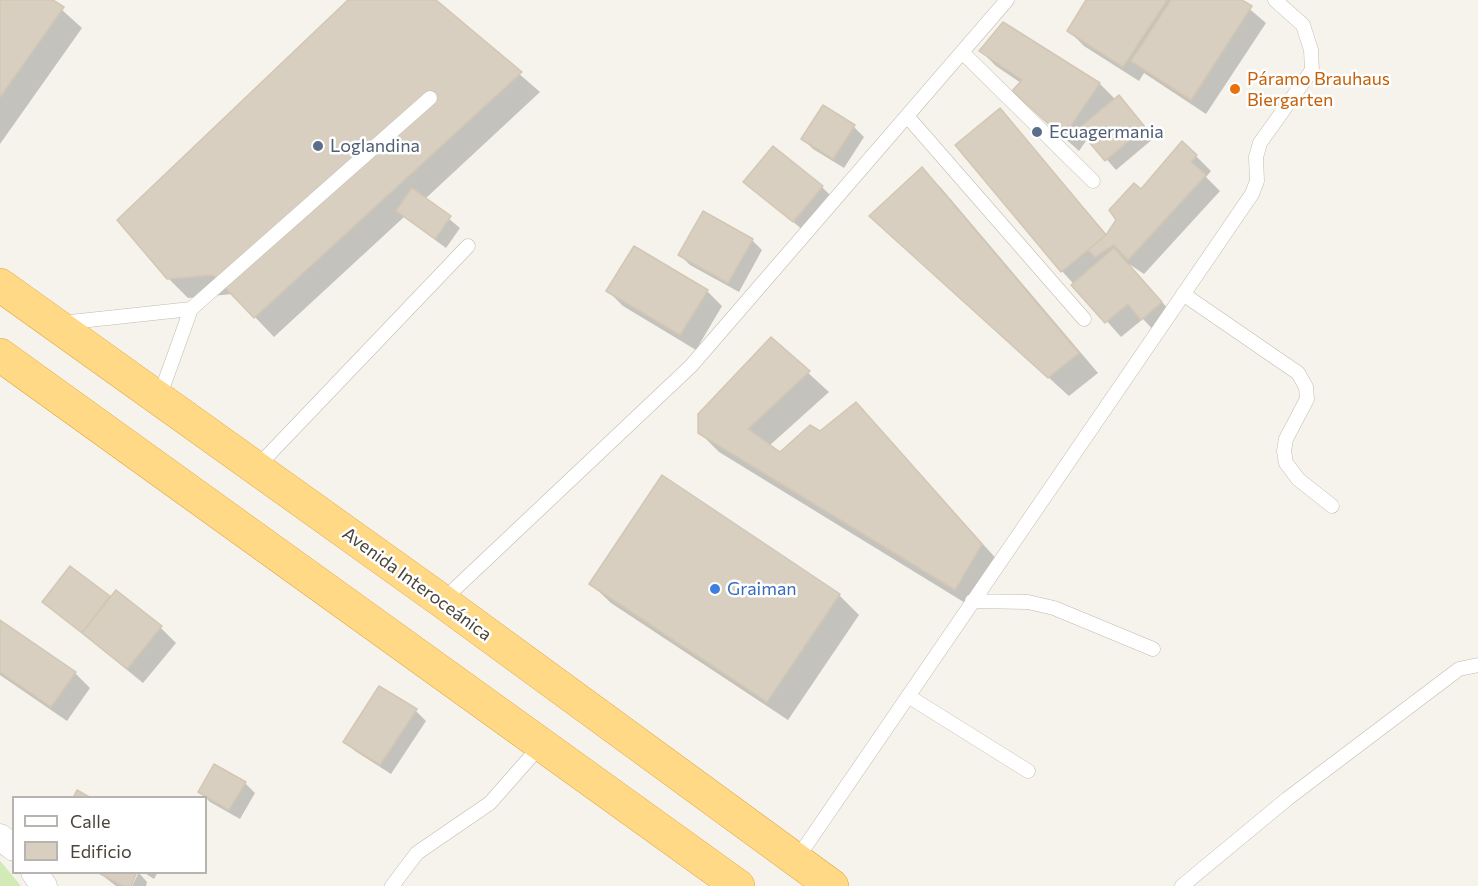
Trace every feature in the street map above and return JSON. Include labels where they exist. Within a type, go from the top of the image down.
[{"type":"highway","name":"Avenida Interoceánica","points":[[0,285],[442,601],[832,886]]},
{"type":"highway","points":[[0,355],[738,886]]},
{"type":"street","points":[[0,837],[12,846]]},
{"type":"street","points":[[35,874],[44,886]]},
{"type":"lane","points":[[442,601],[691,366],[1006,0]]},
{"type":"lane","points":[[796,860],[1252,194],[1257,181],[1256,157],[1260,143],[1312,70],[1311,50],[1303,25],[1275,0]]},
{"type":"lane","points":[[962,52],[1093,181]]},
{"type":"lane","points":[[159,398],[191,309],[430,98]]},
{"type":"lane","points":[[907,117],[1084,319]]},
{"type":"lane","points":[[256,468],[468,246]]},
{"type":"lane","points":[[1183,294],[1298,374],[1306,387],[1307,399],[1286,439],[1284,452],[1286,463],[1298,479],[1332,506]]},
{"type":"lane","points":[[54,324],[191,309]]},
{"type":"lane","points":[[972,601],[1019,601],[1054,608],[1153,649]]},
{"type":"lane","points":[[1182,886],[1287,799],[1459,669],[1478,665]]},
{"type":"lane","points":[[908,696],[1029,771]]},
{"type":"lane","points":[[392,886],[417,853],[490,803],[541,745]]},
{"type":"green space","points":[[0,861],[2,863],[21,886],[0,886]]},
{"type":"building","points":[[0,0],[53,0],[64,7],[0,97]]},
{"type":"building","name":"Loglandina","points":[[348,0],[436,0],[522,72],[254,318],[213,275],[167,279],[117,220]]},
{"type":"building","points":[[1086,0],[1167,0],[1123,67],[1067,31]]},
{"type":"building","points":[[1171,0],[1242,0],[1252,6],[1191,100],[1131,61]]},
{"type":"building","points":[[1003,22],[1100,83],[1063,137],[1012,91],[1022,80],[979,51]]},
{"type":"building","points":[[1119,95],[1145,127],[1105,161],[1078,129]]},
{"type":"building","points":[[823,105],[855,125],[833,159],[801,139]]},
{"type":"building","points":[[1000,108],[1106,235],[1061,272],[955,145]]},
{"type":"building","points":[[1182,141],[1197,155],[1191,162],[1206,175],[1128,260],[1114,245],[1095,257],[1088,250],[1106,235],[1116,220],[1109,210],[1134,183],[1141,189]]},
{"type":"building","points":[[773,146],[823,186],[793,222],[743,182]]},
{"type":"building","points":[[922,167],[1079,353],[1048,378],[869,216]]},
{"type":"building","points":[[412,188],[451,216],[435,239],[396,211]]},
{"type":"building","points":[[703,211],[753,239],[728,283],[678,255]]},
{"type":"building","points":[[634,246],[708,290],[680,335],[606,291]]},
{"type":"building","points":[[1114,248],[1162,302],[1141,320],[1128,304],[1105,323],[1071,285]]},
{"type":"building","points":[[771,337],[810,371],[748,429],[780,452],[810,425],[820,431],[856,402],[982,544],[955,590],[698,433],[698,414]]},
{"type":"building","name":"Graiman","points":[[662,475],[840,594],[767,702],[589,584]]},
{"type":"building","points":[[70,566],[110,596],[82,633],[42,602]]},
{"type":"building","points":[[116,590],[162,626],[127,669],[82,633]]},
{"type":"building","points":[[0,620],[76,672],[51,707],[0,672]]},
{"type":"building","points":[[379,686],[417,709],[380,765],[343,742]]},
{"type":"building","points":[[214,764],[246,782],[229,810],[198,792]]},
{"type":"building","points":[[77,790],[88,796],[74,796]]},
{"type":"building","points":[[101,874],[136,874],[131,886],[123,886]]},
{"type":"place","name":"Páramo Brauhaus Biergarten","points":[[1235,89]]},
{"type":"place","name":"Ecuagermania","points":[[1037,132]]},
{"type":"place","name":"Loglandina","points":[[318,146]]},
{"type":"place","name":"Graiman","points":[[715,589]]}]
